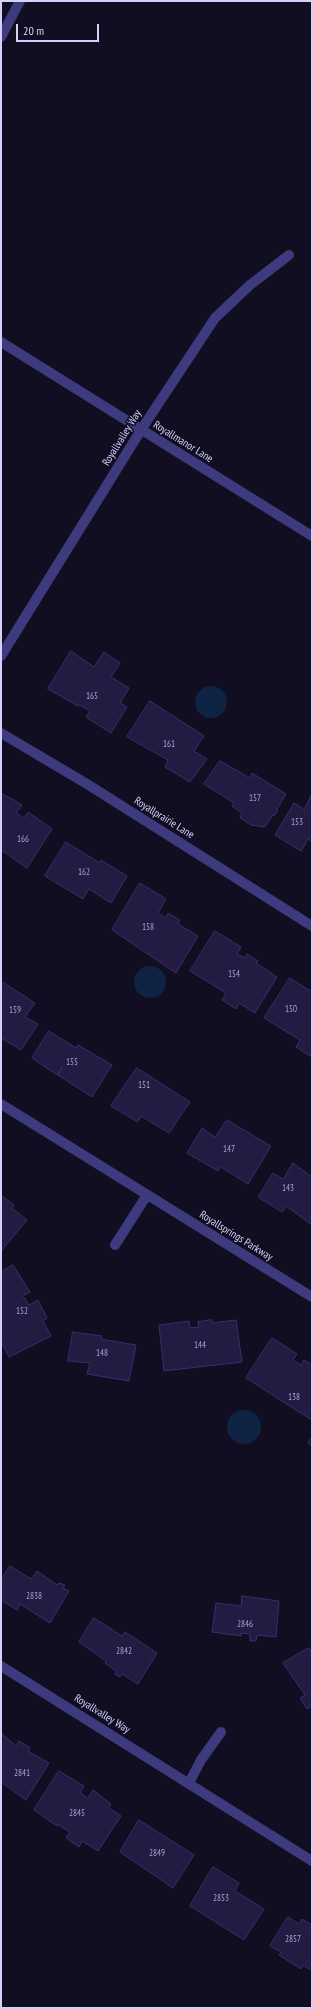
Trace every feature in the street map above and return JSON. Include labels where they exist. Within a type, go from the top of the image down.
[{"type":"street","points":[[1,37],[20,1]]},
{"type":"street","name":"Royallvalley Way","points":[[1,656],[141,430],[215,318],[250,285],[289,256]]},
{"type":"street","name":"Royallmanor Lane","points":[[1,342],[312,536]]},
{"type":"street","name":"Royallprairie Lane","points":[[1,733],[86,784],[312,926]]},
{"type":"street","name":"Royallsprings Parkway","points":[[1,1104],[312,1297]]},
{"type":"street","points":[[115,1245],[148,1195]]},
{"type":"street","name":"Royallvalley Way","points":[[1,1666],[312,1861]]},
{"type":"street","points":[[189,1783],[201,1760],[221,1732]]},
{"type":"water","points":[[208,686],[214,686],[224,693],[227,702],[226,708],[220,715],[214,718],[208,718],[198,711],[195,705],[195,699],[202,689]]},
{"type":"water","points":[[147,966],[153,966],[163,973],[166,982],[165,988],[159,995],[153,998],[147,998],[137,991],[134,985],[134,979],[141,969]]},
{"type":"water","points":[[241,1410],[247,1410],[251,1411],[258,1417],[261,1427],[260,1434],[254,1441],[247,1444],[241,1444],[237,1443],[230,1437],[227,1430],[227,1424],[228,1420],[234,1413]]},
{"type":"building","points":[[71,651],[94,667],[104,652],[120,663],[111,677],[129,688],[120,703],[127,707],[111,733],[86,717],[90,711],[48,689]]},
{"type":"building","points":[[150,701],[204,736],[194,751],[207,759],[190,782],[165,767],[168,760],[127,737]]},
{"type":"building","points":[[220,761],[250,778],[252,773],[286,794],[277,809],[278,810],[265,827],[251,825],[240,818],[242,813],[232,806],[234,803],[204,784]]},
{"type":"building","points":[[1,793],[22,805],[16,813],[24,818],[28,812],[52,829],[27,868],[1,850]]},
{"type":"building","points":[[312,794],[312,842],[308,839],[301,851],[275,835],[294,803],[304,809]]},
{"type":"building","points":[[66,842],[100,863],[101,860],[127,876],[111,903],[89,889],[83,899],[45,876]]},
{"type":"building","points":[[140,883],[166,899],[158,913],[166,918],[168,913],[180,920],[178,924],[198,936],[176,973],[112,930]]},
{"type":"building","points":[[215,931],[241,947],[237,954],[245,958],[247,954],[258,961],[256,963],[277,977],[255,1013],[239,1003],[236,1009],[222,1000],[226,993],[190,971]]},
{"type":"building","points":[[290,978],[312,992],[312,1053],[310,1056],[296,1047],[300,1040],[264,1018]]},
{"type":"building","points":[[1,981],[35,1003],[25,1017],[38,1024],[21,1050],[1,1038]]},
{"type":"building","points":[[49,1031],[76,1048],[78,1045],[112,1065],[92,1097],[58,1075],[63,1066],[57,1075],[32,1058]]},
{"type":"building","points":[[137,1068],[190,1102],[169,1133],[141,1116],[138,1122],[111,1106]]},
{"type":"building","points":[[227,1120],[271,1146],[248,1184],[221,1167],[218,1171],[187,1153],[202,1128],[215,1137]]},
{"type":"building","points":[[293,1163],[312,1177],[312,1225],[286,1206],[282,1212],[258,1197],[273,1173],[283,1179]]},
{"type":"building","points":[[1,1195],[14,1205],[12,1208],[27,1220],[1,1251]]},
{"type":"building","points":[[13,1265],[30,1292],[23,1296],[29,1305],[38,1300],[47,1318],[43,1321],[51,1336],[9,1357],[1,1342],[1,1272]]},
{"type":"building","points":[[212,1320],[212,1323],[236,1320],[242,1362],[164,1371],[159,1325],[189,1321],[190,1328],[199,1327],[198,1322]]},
{"type":"building","points":[[73,1332],[102,1336],[101,1339],[136,1345],[129,1381],[87,1374],[90,1363],[68,1361]]},
{"type":"building","points":[[272,1338],[297,1354],[293,1360],[301,1365],[304,1360],[312,1365],[312,1417],[310,1419],[246,1378]]},
{"type":"building","points":[[312,1438],[312,1447],[308,1442]]},
{"type":"building","points":[[10,1566],[31,1579],[37,1571],[57,1585],[59,1583],[65,1585],[63,1588],[69,1591],[50,1623],[20,1604],[17,1610],[1,1600],[1,1580]]},
{"type":"building","points":[[242,1596],[279,1601],[276,1637],[257,1635],[256,1641],[250,1641],[250,1634],[241,1633],[241,1636],[212,1632],[216,1603],[241,1606]]},
{"type":"building","points":[[94,1618],[122,1636],[125,1632],[157,1653],[138,1684],[122,1674],[120,1677],[115,1674],[116,1671],[105,1663],[106,1661],[79,1642]]},
{"type":"building","points":[[309,1648],[312,1653],[312,1706],[307,1709],[300,1698],[305,1695],[283,1663]]},
{"type":"building","points":[[1,1733],[16,1746],[19,1741],[30,1748],[28,1751],[49,1763],[26,1800],[1,1782]]},
{"type":"building","points":[[59,1771],[84,1786],[80,1793],[88,1798],[93,1790],[111,1804],[109,1808],[121,1816],[98,1851],[82,1841],[79,1847],[66,1838],[70,1832],[57,1824],[57,1826],[34,1810]]},
{"type":"building","points":[[139,1820],[194,1855],[173,1888],[120,1852]]},
{"type":"building","points":[[213,1867],[239,1883],[235,1891],[264,1909],[244,1940],[190,1906]]},
{"type":"building","points":[[288,1917],[299,1924],[302,1919],[312,1925],[309,1930],[312,1932],[312,1971],[303,1965],[301,1969],[279,1955],[281,1952],[270,1946]]}]
